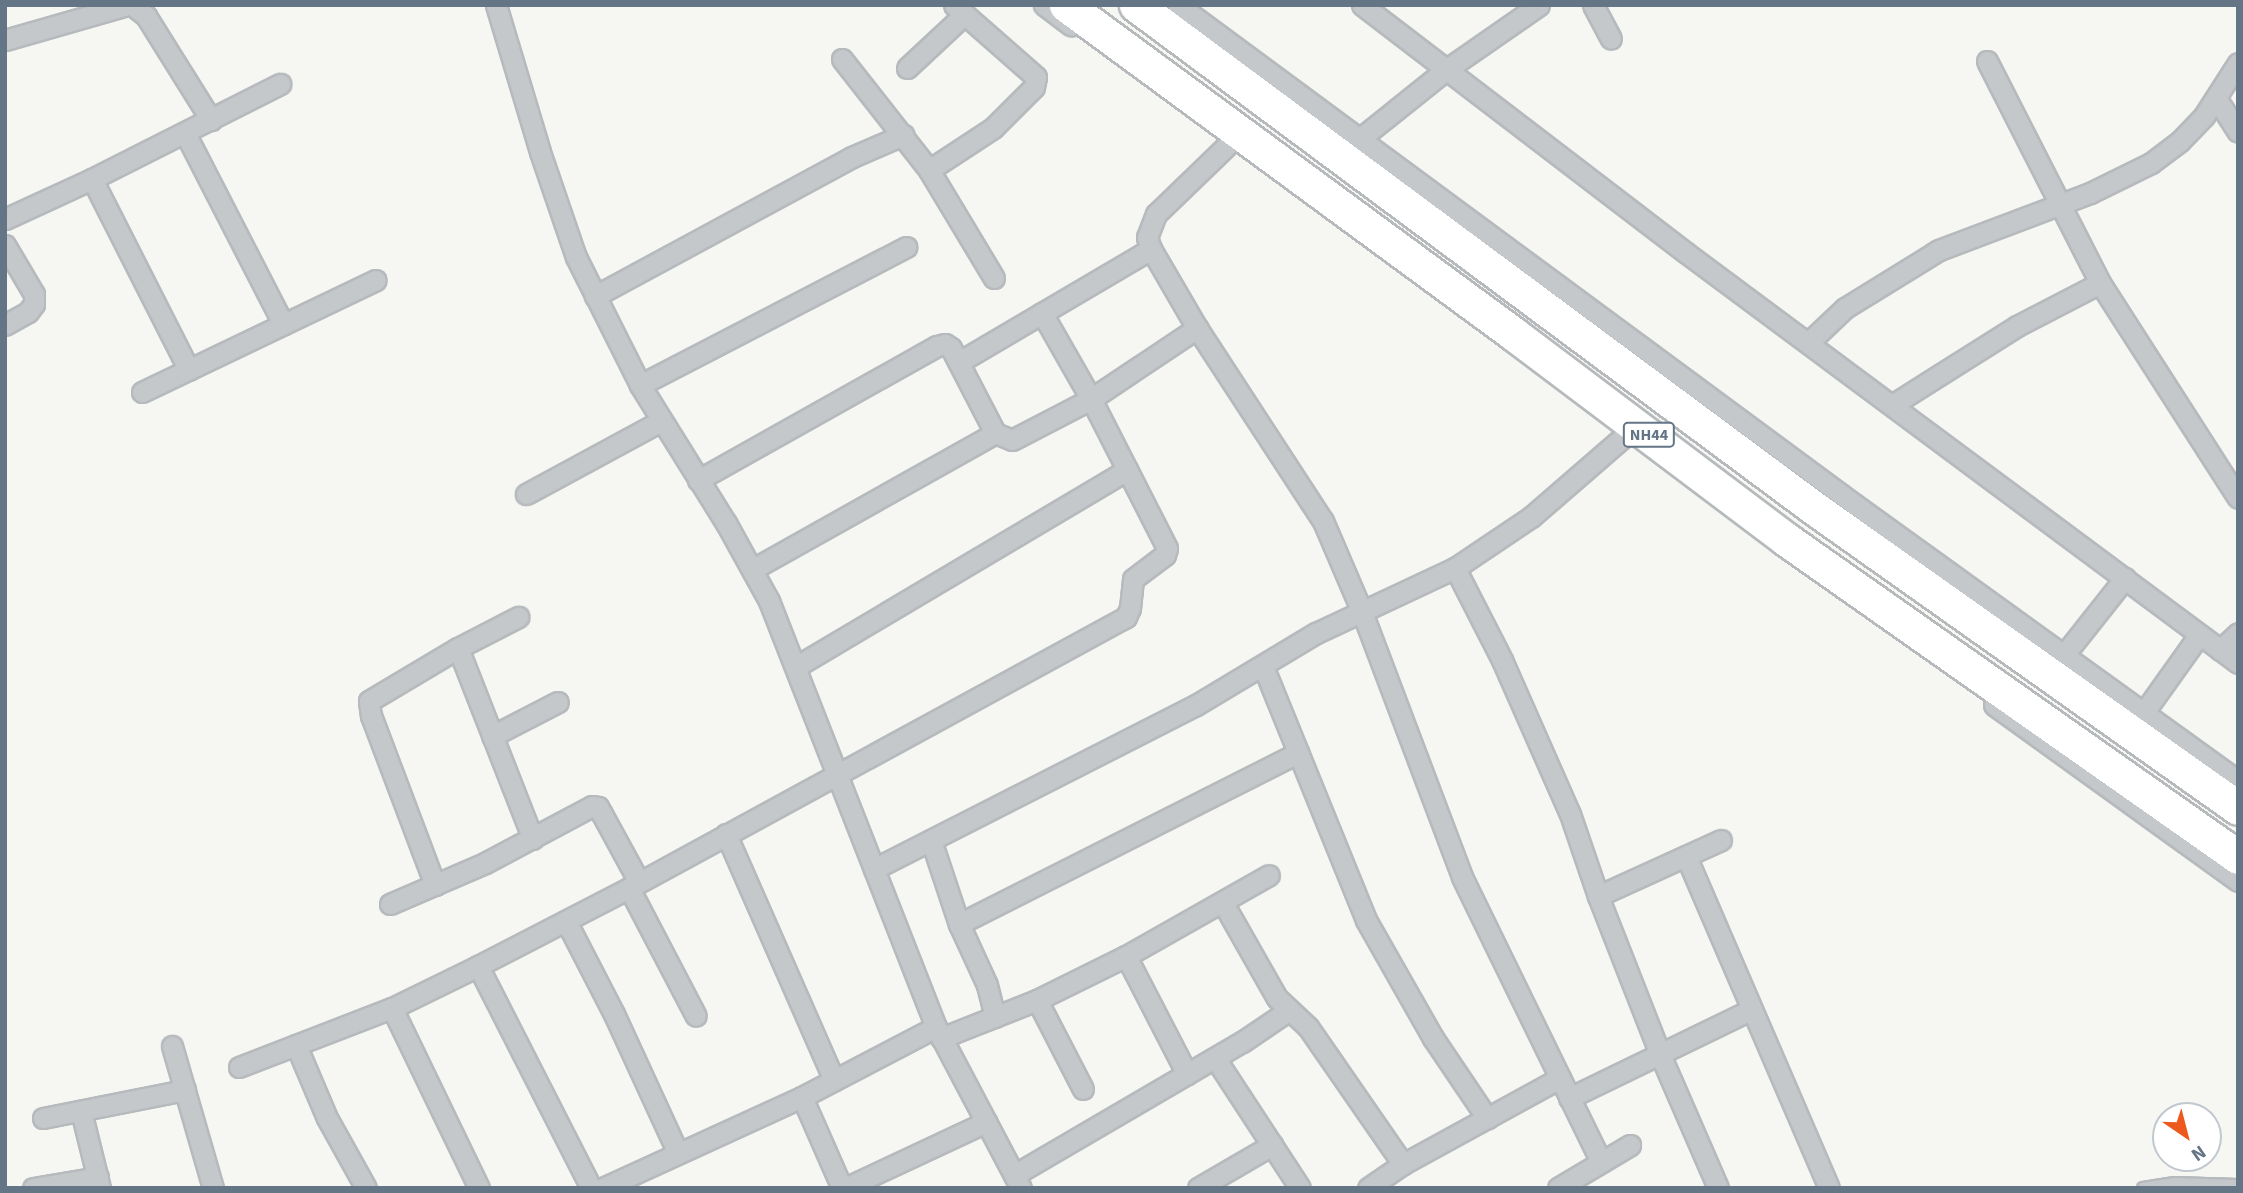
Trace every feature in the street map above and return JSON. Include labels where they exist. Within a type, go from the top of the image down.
[{"type":"highway","name":"NH44","points":[[1066,5],[1236,137],[1630,431],[2238,857]]},
{"type":"highway","name":"NH44","points":[[1136,5],[1350,147],[1814,508],[2056,665],[2136,723],[2238,807]]},
{"type":"street","points":[[5,40],[127,5]]},
{"type":"street","points":[[132,5],[146,16],[211,120]]},
{"type":"street","points":[[496,5],[540,152],[576,257],[640,385],[753,569],[797,666],[939,1032],[1017,1181],[1288,1011]]},
{"type":"street","points":[[1044,5],[1236,137],[1156,214],[1147,237],[1151,249],[1197,328],[1323,521],[1362,612],[1462,877],[1601,1162]]},
{"type":"street","points":[[1178,5],[1350,147],[1447,69],[1539,5]]},
{"type":"street","points":[[1362,5],[1808,344],[2238,663]]},
{"type":"street","points":[[1593,5],[1612,39]]},
{"type":"street","points":[[907,68],[959,10],[1031,70],[1035,77],[1034,87],[993,128],[929,170]]},
{"type":"street","points":[[842,59],[929,170],[994,278]]},
{"type":"street","points":[[1987,61],[2101,283],[2238,498]]},
{"type":"street","points":[[1808,344],[1845,308],[1939,250],[2060,202],[2090,193],[2151,163],[2180,141],[2216,98],[2238,63]]},
{"type":"street","points":[[5,219],[92,179],[280,84]]},
{"type":"street","points":[[2216,98],[2238,132]]},
{"type":"street","points":[[185,133],[283,324]]},
{"type":"street","points":[[595,296],[852,157],[904,135]]},
{"type":"street","points":[[92,179],[189,370]]},
{"type":"street","points":[[5,245],[34,294],[34,304],[28,312],[5,325]]},
{"type":"street","points":[[640,385],[906,247]]},
{"type":"street","points":[[960,362],[1151,249]]},
{"type":"street","points":[[142,393],[376,280]]},
{"type":"street","points":[[1892,405],[2017,326],[2101,283]]},
{"type":"street","points":[[239,1068],[392,1008],[478,967],[838,775],[1126,617],[1133,579],[1165,555],[1167,548],[1091,399],[1042,313]]},
{"type":"street","points":[[698,480],[937,346],[945,344],[951,348],[995,433],[1012,440],[1023,437],[1091,399],[1197,328]]},
{"type":"street","points":[[526,494],[662,421]]},
{"type":"street","points":[[874,869],[1196,705],[1316,633],[1455,568],[1531,517],[1630,431],[2238,881]]},
{"type":"street","points":[[753,569],[995,433]]},
{"type":"street","points":[[797,666],[1127,470]]},
{"type":"street","points":[[1455,568],[1539,742],[1570,814],[1598,896],[1659,1052],[1718,1188]]},
{"type":"street","points":[[2056,665],[2125,578]]},
{"type":"street","points":[[435,886],[368,708],[374,696],[458,648],[518,618]]},
{"type":"street","points":[[2220,650],[2238,633]]},
{"type":"street","points":[[2200,635],[2136,723],[2238,781]]},
{"type":"street","points":[[458,648],[533,839]]},
{"type":"street","points":[[1264,666],[1366,920],[1433,1038],[1487,1118]]},
{"type":"street","points":[[492,736],[558,702]]},
{"type":"street","points":[[959,923],[1298,753]]},
{"type":"street","points":[[390,904],[435,886],[533,839],[584,809],[598,807],[696,1016]]},
{"type":"street","points":[[726,834],[834,1080]]},
{"type":"street","points":[[931,840],[959,923],[987,985],[995,1017]]},
{"type":"street","points":[[1598,896],[1721,840]]},
{"type":"street","points":[[1686,856],[1750,1010],[1829,1188]]},
{"type":"street","points":[[603,1188],[677,1151],[802,1097],[939,1032],[995,1017],[1037,1000],[1126,956],[1269,875]]},
{"type":"street","points":[[1223,903],[1277,998],[1308,1027],[1403,1164]]},
{"type":"street","points":[[566,921],[614,1014],[677,1151]]},
{"type":"street","points":[[1126,956],[1187,1074]]},
{"type":"street","points":[[478,967],[591,1188]]},
{"type":"street","points":[[1037,1000],[1083,1089]]},
{"type":"street","points":[[392,1008],[479,1188]]},
{"type":"street","points":[[1569,1098],[1750,1010]]},
{"type":"street","points":[[296,1045],[327,1118],[366,1188]]},
{"type":"street","points":[[172,1046],[213,1188]]},
{"type":"street","points":[[1215,1058],[1300,1188]]},
{"type":"street","points":[[1368,1188],[1403,1164],[1560,1078]]},
{"type":"street","points":[[43,1118],[185,1090]]},
{"type":"street","points":[[802,1097],[844,1188],[986,1122]]},
{"type":"street","points":[[33,1188],[99,1182],[81,1111]]},
{"type":"street","points":[[1198,1188],[1272,1145]]},
{"type":"street","points":[[1558,1188],[1630,1145]]},
{"type":"lane","points":[[2143,1188],[2175,1183],[2238,1185]]}]
